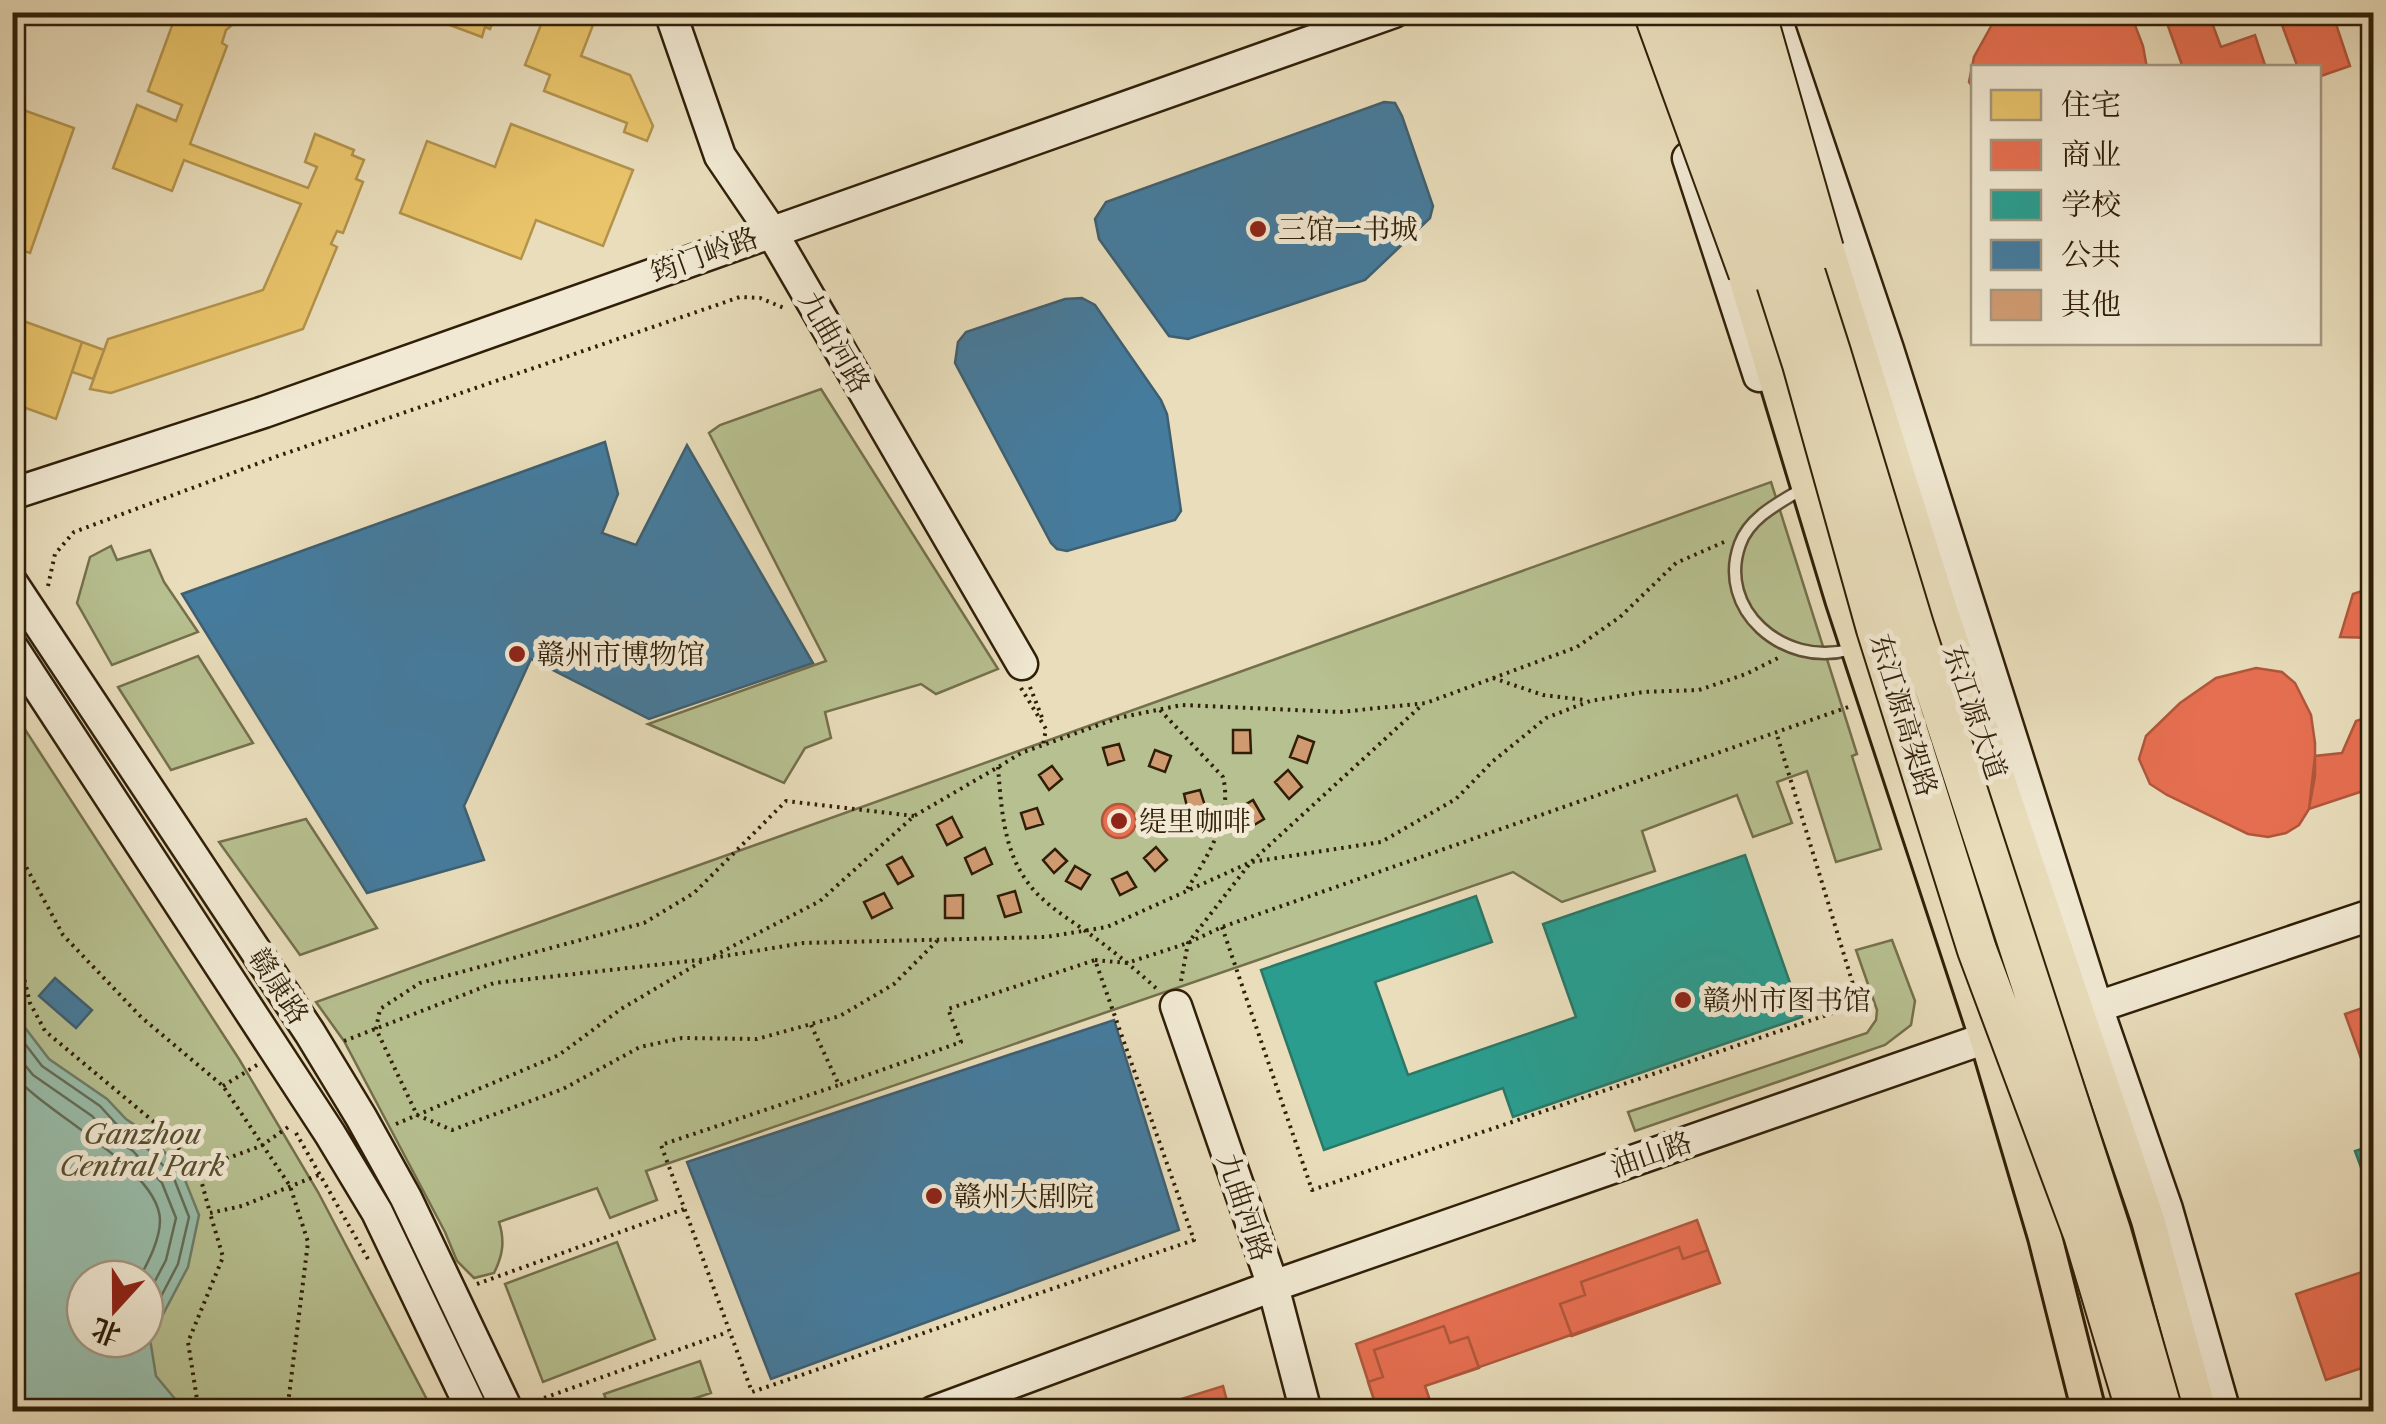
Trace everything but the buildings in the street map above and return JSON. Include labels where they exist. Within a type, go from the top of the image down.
[{"type":"highway","points":[[1653,12],[1862,639]]},
{"type":"highway","name":"东江源高架路","points":[[1689,12],[1802,364],[1862,639],[2084,1234],[2136,1412]]},
{"type":"highway","name":"东江源高架路","points":[[1722,12],[2110,1232],[2163,1412]]},
{"type":"highway","points":[[1756,12],[1851,341],[1914,625]]},
{"type":"highway","points":[[2011,930],[2128,1222],[2184,1412]]},
{"type":"highway","points":[[1977,950],[2066,1240],[2110,1412]]},
{"type":"main road","points":[[1662,12],[1979,1040],[2045,1238],[2089,1412]]},
{"type":"main road","name":"东江源大道","points":[[1747,12],[1797,154],[1941,610],[2086,1009],[2200,1412]]},
{"type":"street","name":"九曲河路","points":[[670,12],[720,156],[771,231],[1019,671]]},
{"type":"street","name":"筠门岭路","points":[[12,494],[264,412],[1394,12]]},
{"type":"street","points":[[1640,12],[1796,492],[1862,639],[1864,702],[1979,1040],[2034,1244],[2073,1412]]},
{"type":"street","points":[[1774,12],[1888,349],[2086,1009],[2166,1209],[2225,1412]]},
{"type":"street","name":"赣康路","points":[[12,583],[310,1033],[406,1198],[508,1411]]},
{"type":"street","name":"赣康路","points":[[12,647],[377,1212],[473,1412]]},
{"type":"street","name":"油山路","points":[[934,1412],[1272,1286],[1979,1040],[2374,914]]},
{"type":"street","name":"九曲河路","points":[[1176,1006],[1272,1286],[1306,1412]]},
{"type":"lane","points":[[1796,492],[1764,510],[1741,541],[1734,574],[1745,612],[1765,635],[1796,649],[1834,654],[1862,639]]},
{"type":"path","points":[[62,543],[74,532],[278,456],[740,297],[760,298],[788,310]]},
{"type":"path","points":[[392,1126],[559,1055],[621,1009],[708,958],[820,901],[914,816],[1044,745],[1118,718],[1182,705],[1340,712],[1424,703],[1577,647],[1620,617],[1676,563],[1747,532]]},
{"type":"path","points":[[344,1041],[494,983],[803,943],[1046,937],[1107,926],[1252,862],[1381,842],[1456,799],[1492,762],[1546,718],[1590,701],[1644,692],[1699,690],[1746,674],[1796,649]]},
{"type":"path","points":[[1019,671],[1046,730],[1044,745]]},
{"type":"path","points":[[1019,671],[1046,730]]},
{"type":"path","points":[[1493,678],[1544,695],[1590,701]]},
{"type":"path","points":[[1096,960],[1194,1240],[752,1392],[661,1145],[961,1042],[948,1009],[1096,960],[1128,963],[1188,943],[1222,927],[1864,702]]},
{"type":"path","points":[[1176,1006],[1188,943],[1252,862],[1424,703]]},
{"type":"path","points":[[1160,709],[1223,776],[1226,790],[1222,820],[1212,847],[1186,891]]},
{"type":"path","points":[[1222,927],[1312,1190],[1860,1004],[1776,732]]},
{"type":"path","points":[[998,767],[1002,813],[1025,879],[1056,912],[1128,963],[1176,1006]]},
{"type":"path","points":[[914,816],[786,801],[694,893],[644,923],[420,983],[380,1009],[377,1028],[417,1115],[452,1130],[563,1089],[640,1047],[682,1038],[757,1039],[840,1016],[894,984],[937,941]]},
{"type":"path","points":[[12,841],[63,935],[141,1018],[222,1086],[290,1186],[308,1242],[287,1412]]},
{"type":"path","points":[[12,929],[30,1003],[46,1032],[154,1122],[198,1169],[222,1257],[188,1342],[200,1412]]},
{"type":"path","points":[[811,1025],[838,1085]]},
{"type":"path","points":[[222,1086],[253,1067]]},
{"type":"path","points":[[198,1169],[262,1146],[291,1125],[368,1258]]},
{"type":"path","points":[[210,1213],[242,1206],[320,1174]]},
{"type":"path","points":[[452,1293],[684,1209]]},
{"type":"path","points":[[508,1411],[728,1332]]},
{"type":"green space","points":[[821,389],[998,669],[936,694],[921,684],[825,712],[831,738],[805,748],[784,783],[648,724],[826,661],[709,433],[720,425]]},
{"type":"green space","points":[[1771,482],[1857,754],[1852,756],[1881,849],[1836,862],[1807,771],[1777,782],[1792,823],[1753,837],[1737,795],[1642,831],[1655,871],[1562,902],[1513,872],[646,1171],[657,1200],[610,1218],[597,1188],[499,1222],[501,1254],[494,1273],[474,1278],[457,1261],[344,1041],[316,1002]]},
{"type":"green space","points":[[111,546],[117,560],[150,550],[164,582],[198,632],[112,665],[77,603],[90,557]]},
{"type":"green space","points":[[198,656],[253,743],[171,770],[118,687]]},
{"type":"green space","name":"Ganzhou Central Park","points":[[13,711],[239,1059],[318,1192],[433,1411],[13,1411]]},
{"type":"green space","points":[[306,819],[377,928],[300,955],[219,842]]},
{"type":"green space","points":[[1892,940],[1915,1001],[1911,1025],[1885,1045],[1635,1131],[1628,1112],[1867,1033],[1876,1020],[1877,1010],[1856,950]]},
{"type":"green space","points":[[617,1242],[655,1339],[543,1382],[505,1284]]},
{"type":"green space","points":[[700,1361],[711,1393],[656,1411],[610,1411],[604,1394]]},
{"type":"water","points":[[12,1004],[49,1059],[107,1099],[148,1134],[181,1170],[199,1215],[188,1267],[165,1311],[165,1259],[65,1259],[65,1359],[153,1359],[156,1376],[185,1411],[13,1411]]},
{"type":"place","name":"三馆一书城","points":[[1258,229]]},
{"type":"place","name":"赣州市博物馆","points":[[517,654]]},
{"type":"place","name":"缇里咖啡","points":[[1119,821]]},
{"type":"place","name":"赣州市图书馆","points":[[1683,1000]]},
{"type":"place","name":"赣州大剧院","points":[[934,1196]]}]
